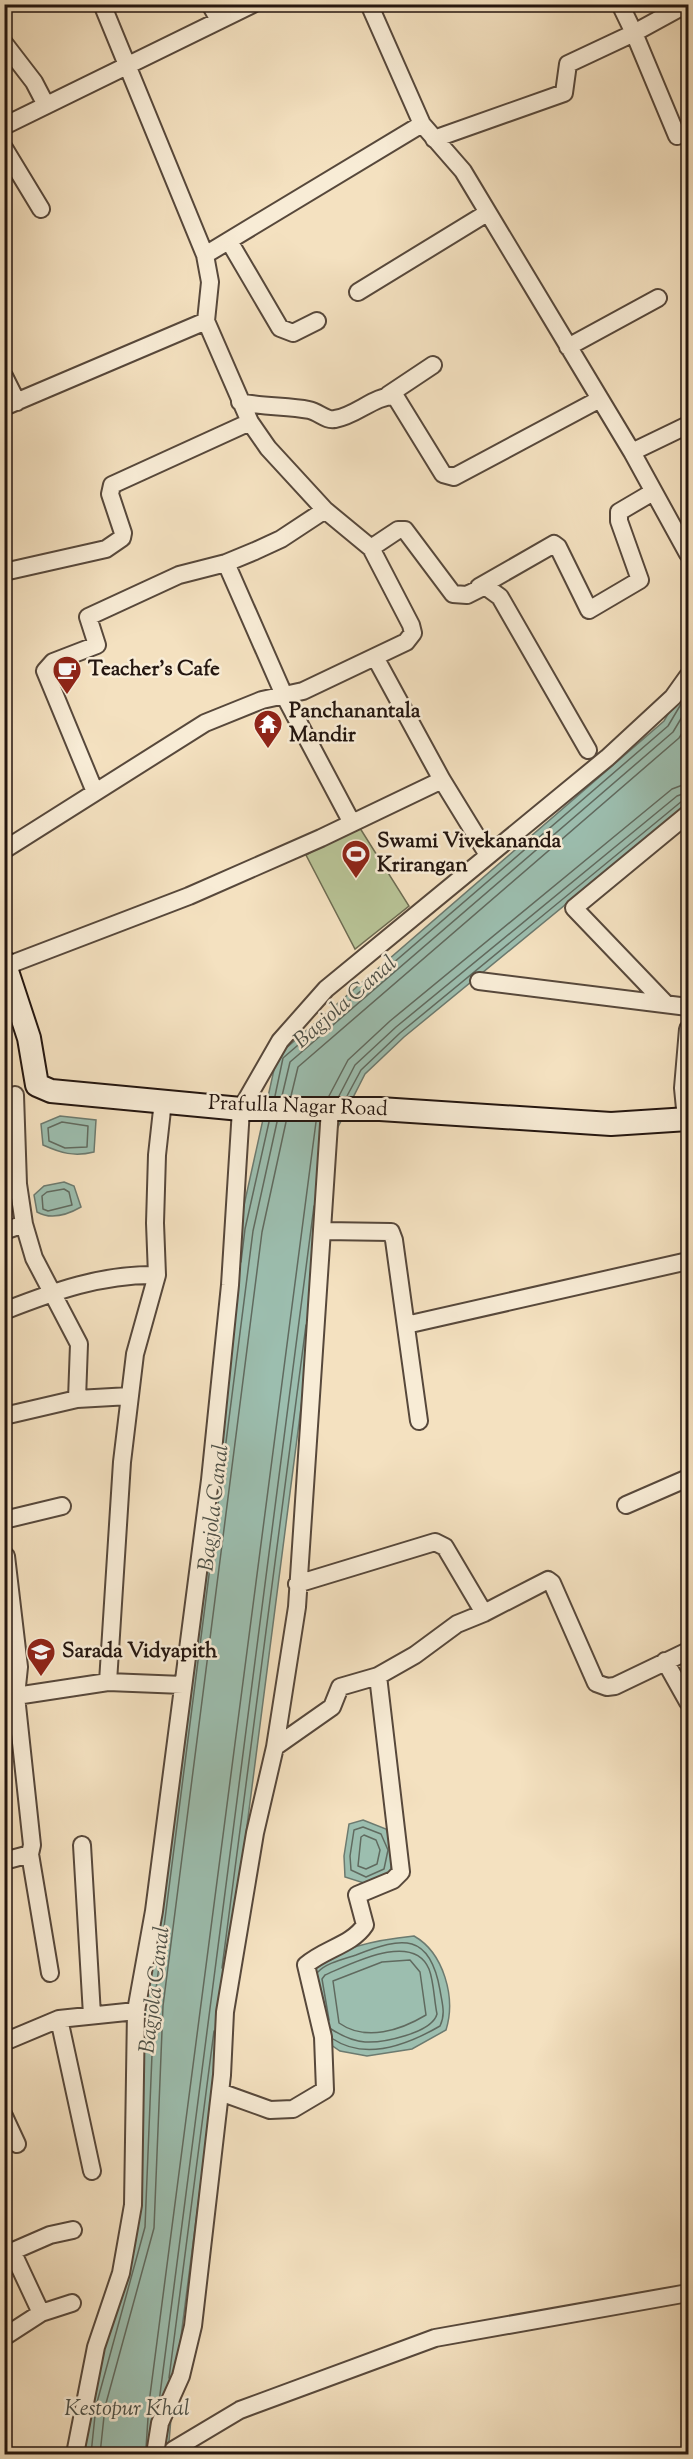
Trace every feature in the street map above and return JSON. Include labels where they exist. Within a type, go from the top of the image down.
[{"type":"street","points":[[4,850],[205,723],[262,700],[303,691],[406,642],[413,633],[371,548],[325,510],[268,448],[250,422],[240,402],[206,321],[210,282],[205,255],[102,4]]},
{"type":"street","points":[[210,4],[219,20]]},
{"type":"street","points":[[4,126],[252,4]]},
{"type":"street","points":[[369,4],[422,124],[463,171],[632,452],[688,554]]},
{"type":"street","points":[[620,4],[678,136]]},
{"type":"street","points":[[434,139],[564,93],[568,64],[634,33],[687,4]]},
{"type":"street","points":[[4,43],[34,82],[46,105]]},
{"type":"street","points":[[205,255],[422,124]]},
{"type":"street","points":[[4,148],[41,209]]},
{"type":"street","points":[[358,292],[487,213]]},
{"type":"street","points":[[229,241],[280,328],[293,333],[317,321]]},
{"type":"street","points":[[568,347],[658,298]]},
{"type":"street","points":[[4,376],[11,405],[206,321]]},
{"type":"street","points":[[240,402],[266,407],[309,410],[329,420],[356,413],[433,365]]},
{"type":"street","points":[[388,395],[399,398],[443,474],[454,477],[600,399]]},
{"type":"street","points":[[4,572],[106,549],[116,544],[123,533],[110,494],[112,484],[250,422]]},
{"type":"street","points":[[632,452],[688,425]]},
{"type":"street","points":[[371,548],[398,530],[405,530],[453,594],[467,596],[554,544],[558,547],[589,610],[640,580],[619,521],[619,512],[653,492]]},
{"type":"street","points":[[95,792],[45,671],[53,662],[97,645],[88,617],[179,575],[226,563],[280,539],[325,510]]},
{"type":"street","points":[[226,563],[284,695],[352,823]]},
{"type":"street","points":[[479,587],[485,586],[500,597],[588,750]]},
{"type":"street","points":[[375,657],[442,780],[488,855]]},
{"type":"street","points":[[75,2454],[96,2347],[121,2273],[133,2205],[136,2011],[153,1911],[210,1480],[230,1285],[241,1109],[280,1041],[326,989],[607,758],[673,697],[688,676]]},
{"type":"street","points":[[77,1399],[79,1344],[34,1258],[24,1224],[10,1094],[37,1085],[29,1038],[5,964],[189,896],[442,780]]},
{"type":"street","points":[[666,1004],[574,908],[688,814]]},
{"type":"street","points":[[479,981],[688,1007]]},
{"type":"street","points":[[687,1119],[683,1088],[688,1039]]},
{"type":"street","name":"Prafulla Nagar Road","points":[[37,1085],[51,1091],[241,1109],[380,1109],[611,1124],[687,1119]]},
{"type":"street","points":[[108,1682],[122,1462],[135,1354],[157,1275],[155,1223],[157,1155],[163,1101]]},
{"type":"street","points":[[155,2454],[160,2423],[181,2376],[193,2326],[220,2092],[225,2012],[255,1833],[275,1747],[297,1607],[324,1231],[330,1109]]},
{"type":"street","points":[[4,1231],[24,1224]]},
{"type":"street","points":[[324,1231],[391,1232],[419,1421]]},
{"type":"street","points":[[406,1325],[688,1261]]},
{"type":"street","points":[[4,1311],[51,1292],[125,1274],[157,1275]]},
{"type":"street","points":[[4,1416],[77,1399],[130,1396]]},
{"type":"street","points":[[626,1505],[688,1478]]},
{"type":"street","points":[[4,1520],[62,1506]]},
{"type":"street","points":[[297,1584],[435,1542],[445,1547],[484,1613]]},
{"type":"street","points":[[11,1556],[11,1667],[32,1845],[30,1854],[50,1973]]},
{"type":"street","points":[[275,1747],[332,1707],[340,1687],[378,1676],[415,1655],[457,1624],[484,1613],[548,1580],[552,1583],[596,1683],[607,1687],[615,1686],[688,1651]]},
{"type":"street","points":[[665,1661],[688,1702]]},
{"type":"street","points":[[220,2092],[270,2110],[293,2109],[325,2090],[322,2037],[306,1965],[319,1953],[357,1937],[365,1925],[357,1895],[393,1880],[401,1872],[378,1676]]},
{"type":"street","points":[[16,1696],[108,1682],[183,1685]]},
{"type":"street","points":[[82,1845],[92,2016]]},
{"type":"street","points":[[4,1861],[30,1854]]},
{"type":"street","points":[[4,2042],[59,2019],[136,2011]]},
{"type":"street","points":[[59,2019],[92,2171]]},
{"type":"street","points":[[4,2116],[17,2144]]},
{"type":"street","points":[[41,2313],[8,2253],[50,2235],[73,2230]]},
{"type":"street","points":[[174,2451],[240,2410],[435,2338],[688,2294]]},
{"type":"street","points":[[7,2335],[41,2313],[72,2303]]},
{"type":"shaded area","name":"Swami Vivekananda Krirangan","points":[[358,825],[409,906],[355,949],[306,855]]},
{"type":"water","name":"Kestopur Khal","points":[[688,680],[688,804],[404,1037],[365,1074],[337,1129],[172,2406],[168,2454],[77,2454],[131,2226],[141,2004],[239,1228],[277,1056],[664,721]]},
{"type":"water","points":[[60,1116],[96,1120],[94,1152],[68,1153],[43,1145],[41,1124]]},
{"type":"water","points":[[64,1182],[74,1186],[81,1207],[59,1216],[48,1216],[37,1212],[34,1195],[44,1186]]},
{"type":"water","points":[[363,1820],[386,1829],[394,1849],[390,1873],[367,1884],[345,1877],[344,1856],[349,1824]]},
{"type":"water","points":[[414,1936],[433,1953],[445,1977],[449,2004],[446,2030],[412,2049],[367,2056],[340,2051],[318,2036],[308,1975],[316,1966],[356,1946]]},
{"type":"place","name":"Teacher's Cafe","points":[[67,696]]},
{"type":"place","name":"Panchanantala Mandir","points":[[268,750]]},
{"type":"place","name":"Swami Vivekananda Krirangan","points":[[356,880]]},
{"type":"place","name":"Sarada Vidyapith","points":[[41,1678]]},
{"type":"water label","name":"Bagjola Canal","points":[[346,1003]]},
{"type":"water label","name":"Bagjola Canal","points":[[215,1508]]},
{"type":"water label","name":"Bagjola Canal","points":[[156,1990]]}]
